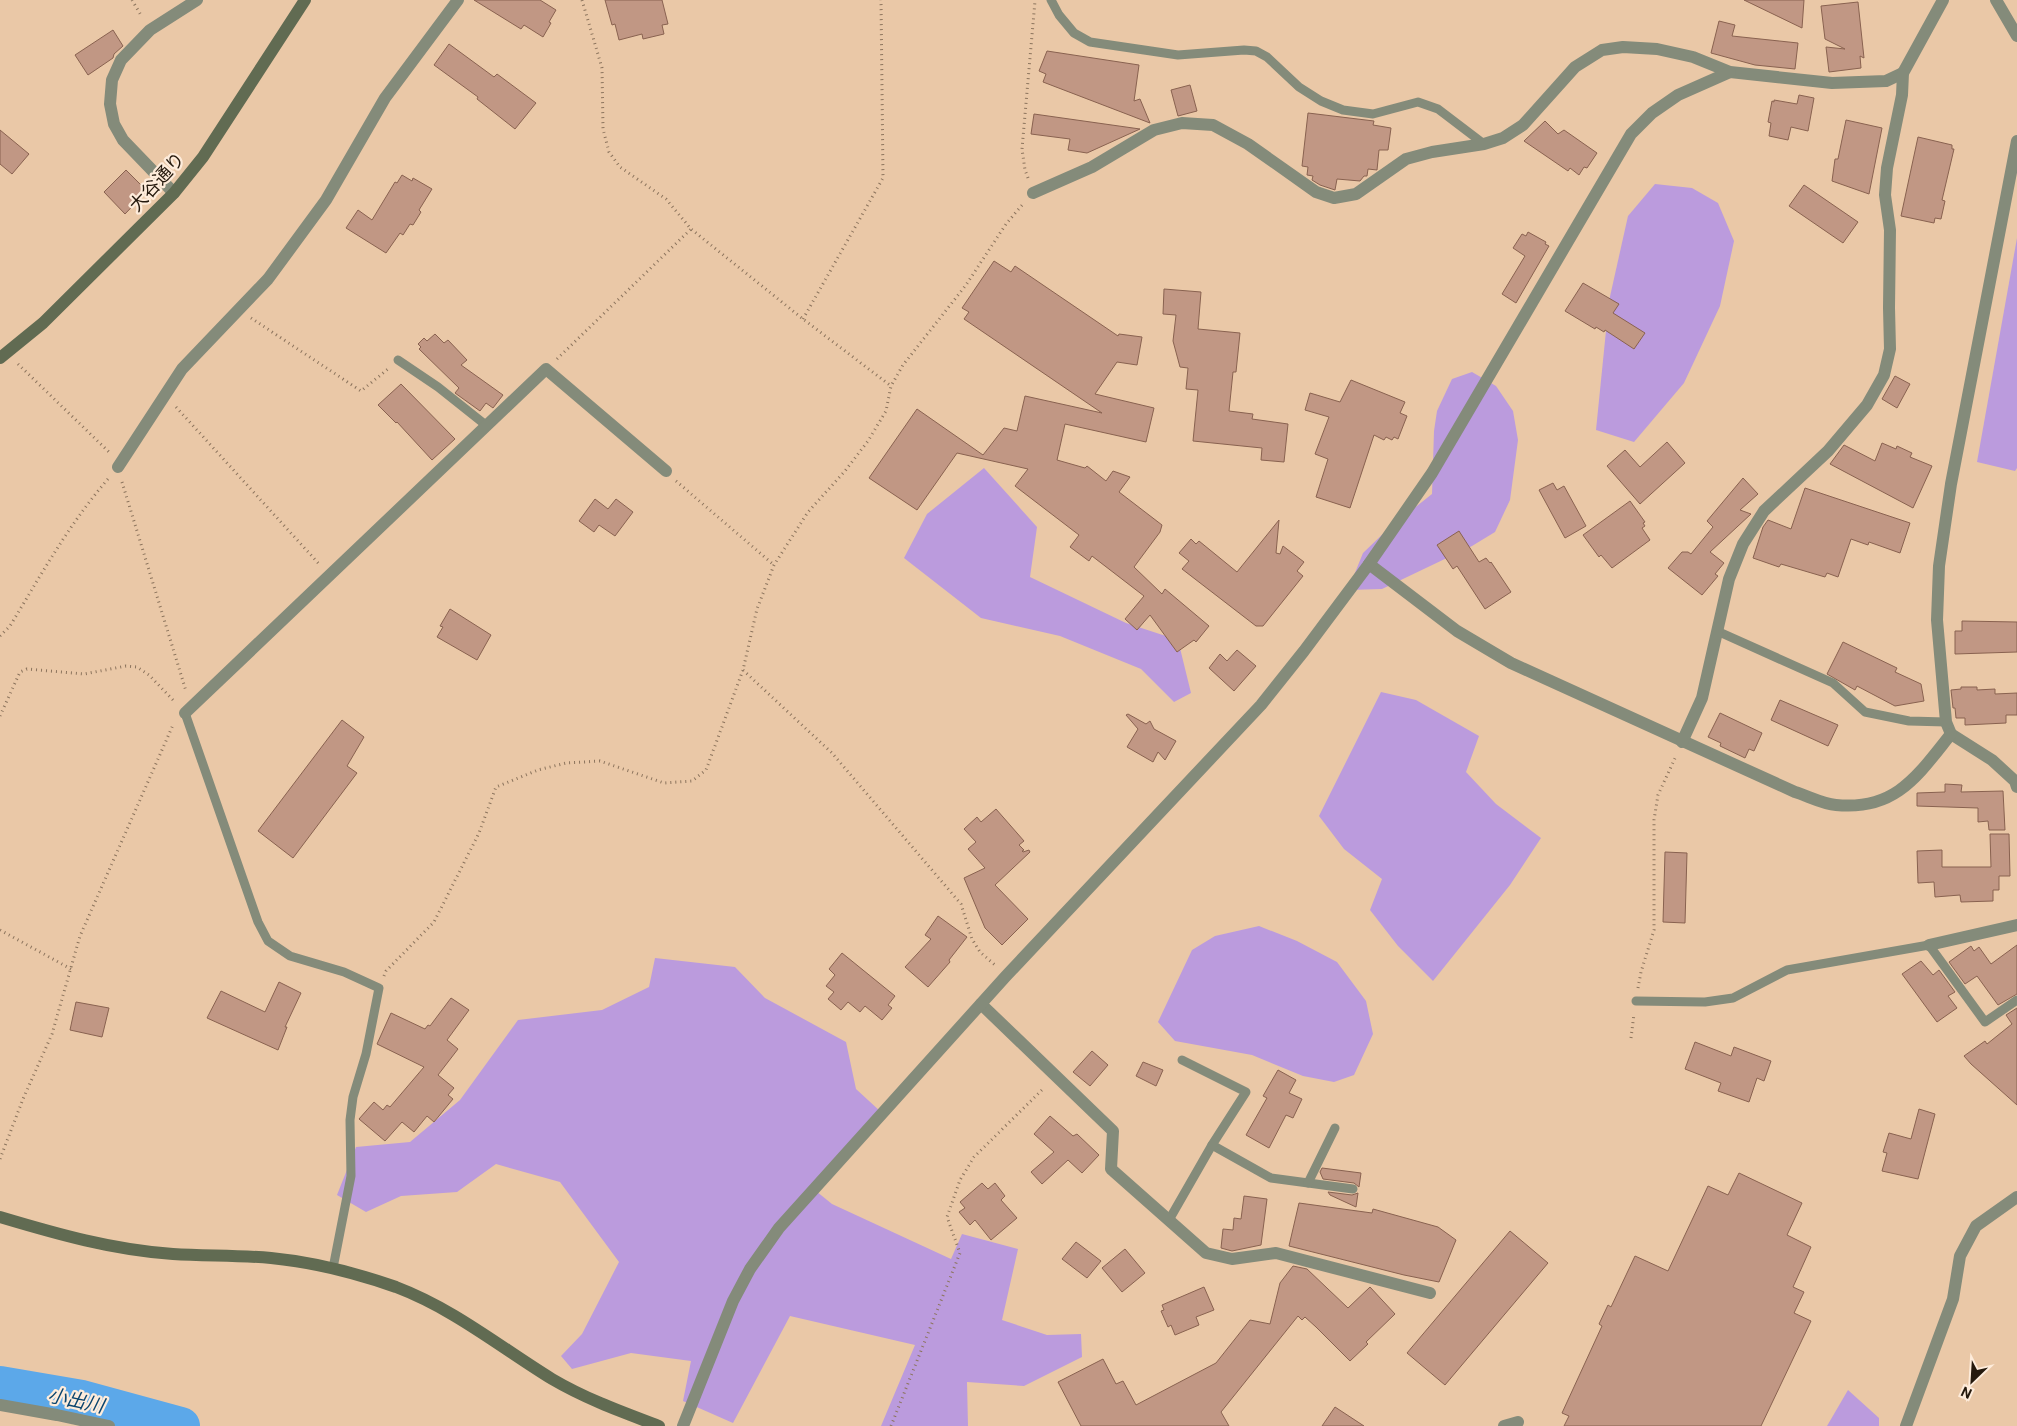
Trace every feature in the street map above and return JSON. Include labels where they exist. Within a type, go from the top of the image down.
[{"type":"street","points":[[174,193],[123,140],[114,124],[110,104],[112,80],[121,60],[150,30],[197,0]]},
{"type":"street","name":"大谷通り","points":[[4,355],[43,323],[174,193],[203,157],[305,0]]},
{"type":"street","points":[[118,467],[182,369],[268,279],[326,200],[385,98],[458,0]]},
{"type":"street","points":[[1682,742],[1702,698],[1729,579],[1743,544],[1764,511],[1828,450],[1867,405],[1884,375],[1890,349],[1890,230],[1885,195],[1888,168],[1902,95],[1904,73],[1943,0]]},
{"type":"street","points":[[1996,0],[2017,36]]},
{"type":"street","points":[[1033,193],[1092,167],[1154,130],[1182,123],[1213,125],[1248,144],[1316,192],[1334,198],[1356,194],[1406,159],[1432,152],[1484,144],[1503,138],[1523,125],[1575,67],[1602,50],[1623,47],[1657,49],[1693,57],[1730,72],[1832,83],[1886,82],[1904,73]]},
{"type":"street","points":[[683,1426],[733,1301],[750,1269],[779,1228],[1006,976],[1261,705],[1369,564],[1432,474],[1631,134],[1652,113],[1678,95],[1730,72]]},
{"type":"street","points":[[1369,564],[1456,631],[1511,663],[1795,792],[1834,805],[1867,805],[1893,795],[1913,781],[1949,728],[1937,620],[1939,566],[1951,484],[2017,140]]},
{"type":"street","points":[[185,713],[546,369],[666,471]]},
{"type":"street","points":[[1949,728],[1992,760],[2014,781],[2017,787]]},
{"type":"street","points":[[1929,945],[2017,925]]},
{"type":"street","points":[[981,1004],[1113,1131],[1111,1169],[1206,1253],[1232,1259],[1276,1253],[1430,1293]]},
{"type":"street","points":[[1906,1426],[1953,1299],[1960,1256],[1976,1226],[2017,1197]]},
{"type":"street","points":[[0,1217],[65,1237],[122,1248],[173,1254],[271,1258],[333,1268],[396,1288],[443,1308],[489,1336],[552,1379],[601,1405],[659,1426]]},
{"type":"street","points":[[0,1405],[57,1414],[109,1426]]},
{"type":"street","points":[[1504,1426],[1518,1422]]},
{"type":"lane","points":[[1051,0],[1059,15],[1074,33],[1090,42],[1178,55],[1244,50],[1256,52],[1267,57],[1299,87],[1321,101],[1343,110],[1373,114],[1418,102],[1438,109],[1484,144]]},
{"type":"lane","points":[[398,360],[438,387],[487,426]]},
{"type":"lane","points":[[1717,630],[1833,683],[1865,712],[1949,728]]},
{"type":"lane","points":[[185,713],[258,922],[268,941],[290,956],[344,972],[379,988],[366,1054],[353,1097],[350,1120],[351,1176],[333,1268]]},
{"type":"lane","points":[[1636,1001],[1706,1002],[1733,998],[1787,970],[1929,945],[1985,1022],[2017,1000]]},
{"type":"lane","points":[[1169,1220],[1212,1145],[1246,1092],[1182,1060]]},
{"type":"lane","points":[[1308,1183],[1335,1128]]},
{"type":"lane","points":[[1212,1145],[1271,1178],[1352,1189]]},
{"type":"path","points":[[582,0],[602,68],[603,129],[609,152],[620,166],[666,199],[690,229],[890,386]]},
{"type":"path","points":[[803,319],[883,178],[881,0]]},
{"type":"path","points":[[379,988],[386,971],[434,922],[479,833],[496,787],[538,770],[566,763],[600,761],[664,783],[692,781],[706,770],[743,670],[757,609],[774,565],[808,512],[846,470],[868,441],[886,411],[890,386],[903,366],[966,285],[1006,224],[1033,193],[1024,170],[1022,149],[1035,0]]},
{"type":"path","points":[[546,369],[690,229]]},
{"type":"path","points":[[238,309],[361,391],[398,360]]},
{"type":"path","points":[[0,1159],[23,1099],[52,1034],[80,936],[173,724],[185,713],[187,696],[114,457],[4,355]]},
{"type":"path","points":[[164,396],[175,405],[329,574]]},
{"type":"path","points":[[0,636],[10,626],[82,511],[118,467]]},
{"type":"path","points":[[666,471],[774,565]]},
{"type":"path","points":[[0,716],[20,672],[28,669],[84,674],[126,666],[138,667],[149,675],[185,713]]},
{"type":"path","points":[[743,670],[832,753],[961,904],[972,939],[980,952],[1006,976]]},
{"type":"path","points":[[1630,1038],[1641,972],[1654,930],[1654,820],[1658,795],[1682,742]]},
{"type":"path","points":[[0,930],[71,969]]},
{"type":"path","points":[[891,1426],[960,1253],[947,1217],[960,1180],[974,1157],[1056,1076]]},
{"type":"shaded area","points":[[1655,184],[1692,188],[1718,203],[1734,241],[1720,306],[1684,383],[1634,442],[1596,430],[1609,301],[1628,216]]},
{"type":"shaded area","points":[[2017,238],[2017,468],[2015,471],[1977,462]]},
{"type":"shaded area","points":[[1472,372],[1496,386],[1513,411],[1518,440],[1510,500],[1495,532],[1472,546],[1382,589],[1348,590],[1363,553],[1388,529],[1432,494],[1434,431],[1437,411],[1452,379]]},
{"type":"shaded area","points":[[984,468],[1037,527],[1030,577],[1126,623],[1178,640],[1191,693],[1174,702],[1141,669],[1060,636],[981,618],[904,558],[927,514]]},
{"type":"shaded area","points":[[1381,692],[1416,700],[1479,736],[1466,772],[1496,804],[1541,838],[1510,885],[1433,981],[1398,946],[1370,910],[1382,879],[1344,849],[1319,816]]},
{"type":"shaded area","points":[[1259,926],[1297,941],[1337,962],[1366,1001],[1373,1034],[1354,1075],[1334,1082],[1303,1076],[1252,1055],[1175,1041],[1158,1022],[1192,950],[1215,936]]},
{"type":"shaded area","points":[[655,958],[735,967],[765,998],[846,1042],[856,1089],[881,1112],[811,1187],[832,1204],[951,1259],[962,1234],[1018,1249],[1002,1320],[1047,1335],[1081,1334],[1082,1357],[1024,1386],[967,1382],[968,1426],[881,1426],[915,1345],[790,1316],[733,1423],[683,1401],[691,1361],[631,1353],[572,1369],[561,1356],[582,1334],[619,1262],[560,1182],[496,1164],[457,1192],[401,1196],[366,1212],[337,1195],[356,1147],[410,1142],[460,1100],[518,1020],[602,1010],[649,987]]},
{"type":"shaded area","points":[[1848,1390],[1879,1418],[1879,1426],[1827,1426]]},
{"type":"building","points":[[474,0],[540,0],[556,10],[543,37],[524,25],[521,29]]},
{"type":"building","points":[[605,0],[662,0],[668,24],[662,25],[664,34],[643,39],[642,34],[619,40],[615,24],[612,25]]},
{"type":"building","points":[[1744,0],[1804,0],[1802,28]]},
{"type":"building","points":[[1858,2],[1864,58],[1860,56],[1861,68],[1829,72],[1826,47],[1845,49],[1825,39],[1821,6]]},
{"type":"building","points":[[1719,21],[1735,25],[1732,36],[1798,43],[1795,69],[1755,65],[1711,53]]},
{"type":"building","points":[[113,30],[123,46],[114,54],[113,58],[88,75],[75,55]]},
{"type":"building","points":[[449,44],[494,77],[497,74],[536,103],[515,129],[477,99],[478,97],[434,65]]},
{"type":"building","points":[[1047,51],[1139,65],[1134,101],[1140,99],[1150,123],[1043,82],[1046,74],[1039,71]]},
{"type":"building","points":[[1190,85],[1197,111],[1178,116],[1171,90]]},
{"type":"building","points":[[1799,95],[1814,98],[1808,131],[1791,127],[1788,140],[1769,136],[1771,123],[1768,122],[1772,101],[1797,104]]},
{"type":"building","points":[[1308,113],[1374,121],[1373,125],[1391,128],[1388,150],[1379,150],[1377,170],[1368,169],[1367,176],[1364,176],[1360,181],[1337,179],[1335,190],[1312,180],[1313,176],[1307,175],[1308,167],[1302,166]]},
{"type":"building","points":[[1034,114],[1140,129],[1087,153],[1068,150],[1070,139],[1031,134]]},
{"type":"building","points":[[1846,120],[1882,128],[1869,194],[1832,181],[1835,159],[1838,159]]},
{"type":"building","points":[[1545,121],[1558,134],[1564,130],[1597,153],[1587,168],[1584,167],[1579,175],[1570,168],[1568,171],[1524,141]]},
{"type":"building","points":[[0,130],[29,154],[12,174],[0,164]]},
{"type":"building","points":[[1918,137],[1952,145],[1952,149],[1954,149],[1942,200],[1945,201],[1941,219],[1935,218],[1934,223],[1901,216]]},
{"type":"building","points":[[126,170],[147,191],[125,214],[104,192]]},
{"type":"building","points":[[402,175],[412,181],[413,178],[432,189],[419,210],[421,212],[413,225],[410,224],[403,235],[400,233],[386,253],[346,228],[358,210],[372,220],[395,182],[397,183]]},
{"type":"building","points":[[1804,185],[1858,222],[1843,243],[1789,206]]},
{"type":"building","points":[[1528,232],[1546,242],[1545,244],[1549,246],[1516,303],[1502,294],[1525,256],[1513,248],[1522,234],[1526,236]]},
{"type":"building","points":[[994,261],[1011,272],[1015,266],[1118,336],[1119,334],[1142,337],[1137,365],[1117,362],[1095,394],[1154,408],[1146,442],[1065,424],[1057,460],[1085,468],[1087,466],[1106,481],[1113,471],[1130,477],[1119,492],[1162,525],[1160,532],[1134,567],[1162,594],[1165,589],[1209,626],[1196,642],[1194,640],[1177,652],[1150,615],[1137,630],[1125,619],[1144,596],[1092,556],[1089,561],[1070,547],[1079,535],[1015,486],[1028,469],[957,453],[917,510],[869,478],[917,409],[983,455],[1004,428],[1017,431],[1025,396],[1102,413],[964,319],[969,312],[962,308]]},
{"type":"building","points":[[1583,283],[1619,304],[1613,313],[1645,333],[1634,349],[1605,330],[1604,332],[1596,327],[1595,329],[1565,311]]},
{"type":"building","points":[[1164,289],[1201,292],[1198,329],[1240,333],[1229,411],[1253,414],[1252,419],[1288,424],[1284,462],[1261,460],[1262,448],[1193,441],[1198,390],[1186,389],[1188,368],[1180,367],[1173,341],[1176,315],[1163,314]]},
{"type":"building","points":[[435,334],[444,343],[448,340],[467,360],[461,365],[503,395],[493,408],[486,403],[480,411],[455,393],[459,388],[419,349],[421,347],[418,344],[424,338],[427,341]]},
{"type":"building","points":[[1895,376],[1910,384],[1897,408],[1882,399]]},
{"type":"building","points":[[1351,380],[1405,402],[1400,413],[1407,416],[1398,439],[1394,437],[1392,440],[1386,437],[1384,440],[1374,435],[1350,508],[1316,497],[1328,459],[1315,454],[1329,417],[1305,410],[1310,393],[1340,402]]},
{"type":"building","points":[[401,384],[455,439],[432,460],[397,422],[378,405]]},
{"type":"building","points":[[1667,442],[1685,463],[1640,504],[1607,466],[1625,450],[1640,467]]},
{"type":"building","points":[[1882,443],[1896,449],[1897,446],[1912,453],[1910,457],[1932,466],[1913,508],[1830,464],[1844,445],[1875,461]]},
{"type":"building","points":[[1743,478],[1758,494],[1740,510],[1751,514],[1710,552],[1724,563],[1715,574],[1718,576],[1702,595],[1668,568],[1682,552],[1691,554],[1713,527],[1707,521]]},
{"type":"building","points":[[1553,483],[1557,490],[1564,486],[1586,526],[1565,538],[1539,490]]},
{"type":"building","points":[[1805,488],[1910,523],[1900,553],[1869,542],[1868,545],[1851,539],[1838,577],[1827,573],[1825,577],[1781,564],[1779,567],[1753,558],[1763,527],[1768,520],[1791,529]]},
{"type":"building","points":[[595,499],[608,509],[616,499],[633,512],[615,536],[599,525],[594,532],[579,521]]},
{"type":"building","points":[[1630,501],[1645,522],[1643,523],[1645,526],[1642,528],[1650,540],[1612,568],[1601,555],[1599,557],[1583,535]]},
{"type":"building","points":[[1279,520],[1276,553],[1280,554],[1283,546],[1304,562],[1297,571],[1303,576],[1263,626],[1256,626],[1182,569],[1189,561],[1179,553],[1191,539],[1196,544],[1199,541],[1237,572]]},
{"type":"building","points":[[1459,531],[1479,562],[1486,558],[1491,562],[1511,592],[1485,609],[1457,566],[1453,569],[1437,545]]},
{"type":"building","points":[[450,609],[491,635],[477,660],[437,637],[443,627],[440,626]]},
{"type":"building","points":[[1962,621],[2017,622],[2017,652],[1955,654],[1955,631],[1962,631]]},
{"type":"building","points":[[1843,642],[1897,668],[1895,672],[1921,684],[1924,701],[1895,706],[1857,686],[1855,690],[1827,674]]},
{"type":"building","points":[[1237,650],[1256,666],[1234,691],[1209,668],[1220,654],[1227,661]]},
{"type":"building","points":[[1961,687],[1977,687],[1977,690],[1995,689],[1995,694],[2017,693],[2017,715],[2006,715],[2006,723],[1965,725],[1965,718],[1956,718],[1951,690],[1961,689]]},
{"type":"building","points":[[1780,700],[1838,725],[1828,746],[1771,720]]},
{"type":"building","points":[[1720,713],[1762,733],[1754,751],[1749,749],[1745,758],[1720,746],[1721,743],[1708,737]]},
{"type":"building","points":[[1128,714],[1146,724],[1150,721],[1154,729],[1176,741],[1165,760],[1158,752],[1153,762],[1127,747],[1138,729],[1126,715]]},
{"type":"building","points":[[342,720],[364,737],[347,766],[357,773],[293,858],[258,831]]},
{"type":"building","points":[[1945,784],[1962,785],[1961,792],[2003,791],[2005,830],[1989,830],[1988,821],[1978,822],[1978,808],[1917,806],[1917,793],[1945,792]]},
{"type":"building","points":[[996,809],[1024,841],[1019,845],[1024,850],[1022,851],[1029,850],[1030,852],[995,885],[1028,919],[1002,945],[985,928],[964,878],[985,868],[968,849],[976,842],[964,829],[977,817],[981,822]]},
{"type":"building","points":[[1990,834],[2009,834],[2010,876],[1999,876],[1999,890],[1993,890],[1993,901],[1961,902],[1960,895],[1935,897],[1934,882],[1918,883],[1917,851],[1942,850],[1942,867],[1991,867]]},
{"type":"building","points":[[1665,852],[1687,853],[1685,923],[1663,922]]},
{"type":"building","points":[[938,916],[967,937],[949,960],[950,962],[928,987],[905,967],[931,939],[925,935]]},
{"type":"building","points":[[2017,945],[2017,994],[1998,1005],[1977,976],[1965,984],[1949,962],[1971,946],[1974,951],[1979,947],[1991,964]]},
{"type":"building","points":[[842,953],[895,996],[888,1005],[892,1008],[882,1020],[865,1006],[860,1012],[848,1002],[841,1010],[828,999],[834,992],[826,986],[835,975],[829,969]]},
{"type":"building","points":[[1921,961],[1933,975],[1939,970],[1955,992],[1948,996],[1957,1008],[1937,1022],[1902,974]]},
{"type":"building","points":[[279,982],[301,993],[285,1027],[287,1027],[278,1050],[207,1018],[221,991],[265,1012]]},
{"type":"building","points":[[451,998],[469,1010],[447,1040],[458,1049],[438,1075],[454,1088],[448,1095],[453,1099],[434,1122],[427,1116],[414,1132],[402,1122],[385,1141],[359,1119],[374,1102],[383,1110],[387,1105],[390,1107],[424,1067],[377,1044],[391,1013],[425,1029],[428,1025],[430,1026]]},
{"type":"building","points":[[76,1002],[109,1008],[102,1037],[70,1030]]},
{"type":"building","points":[[2017,1008],[2017,1105],[1964,1056],[1985,1041],[1987,1044],[2012,1024],[2006,1015]]},
{"type":"building","points":[[1695,1042],[1731,1056],[1734,1047],[1771,1061],[1764,1081],[1757,1078],[1749,1102],[1718,1091],[1721,1083],[1685,1069]]},
{"type":"building","points":[[1092,1051],[1108,1065],[1090,1086],[1073,1072]]},
{"type":"building","points":[[1143,1062],[1163,1070],[1156,1086],[1136,1076]]},
{"type":"building","points":[[1278,1070],[1296,1080],[1289,1093],[1302,1099],[1293,1118],[1286,1115],[1269,1148],[1246,1135],[1267,1098],[1263,1096]]},
{"type":"building","points":[[1919,1109],[1935,1114],[1918,1179],[1882,1171],[1887,1153],[1883,1152],[1889,1133],[1911,1139]]},
{"type":"building","points":[[1050,1116],[1073,1136],[1077,1134],[1099,1155],[1082,1173],[1068,1160],[1042,1184],[1031,1172],[1054,1152],[1034,1134]]},
{"type":"building","points":[[1322,1168],[1361,1173],[1359,1187],[1354,1183],[1323,1179],[1320,1172]]},
{"type":"building","points":[[1739,1173],[1802,1203],[1787,1235],[1811,1247],[1793,1287],[1804,1292],[1794,1313],[1811,1321],[1761,1426],[1564,1426],[1569,1416],[1562,1413],[1602,1326],[1599,1324],[1608,1305],[1611,1307],[1635,1256],[1668,1271],[1708,1186],[1728,1195]]},
{"type":"building","points":[[982,1183],[988,1189],[995,1183],[1005,1196],[1001,1200],[1017,1218],[991,1240],[975,1220],[970,1225],[959,1212],[965,1208],[960,1202]]},
{"type":"building","points":[[1328,1192],[1352,1195],[1358,1193],[1356,1207],[1330,1195]]},
{"type":"building","points":[[1244,1196],[1267,1199],[1261,1245],[1232,1251],[1221,1248],[1223,1229],[1233,1230],[1234,1218],[1241,1219]]},
{"type":"building","points":[[1299,1203],[1372,1213],[1373,1209],[1438,1227],[1456,1240],[1439,1282],[1404,1275],[1289,1246]]},
{"type":"building","points":[[1510,1231],[1548,1263],[1445,1385],[1407,1353]]},
{"type":"building","points":[[1076,1242],[1101,1261],[1087,1278],[1062,1259]]},
{"type":"building","points":[[1125,1249],[1145,1273],[1122,1292],[1102,1268]]},
{"type":"building","points":[[1293,1266],[1307,1269],[1348,1308],[1370,1287],[1395,1314],[1366,1342],[1368,1344],[1350,1361],[1305,1317],[1302,1320],[1298,1316],[1221,1412],[1229,1426],[1081,1426],[1058,1382],[1103,1359],[1116,1384],[1123,1381],[1136,1405],[1216,1363],[1250,1320],[1270,1324],[1280,1283]]},
{"type":"building","points":[[1204,1287],[1214,1310],[1196,1317],[1199,1325],[1175,1335],[1171,1325],[1168,1327],[1161,1311],[1164,1310],[1162,1305]]},
{"type":"building","points":[[1335,1407],[1364,1426],[1322,1426]]},
{"type":"waterway","name":"小出川","points":[[0,1385],[82,1399],[181,1426]]}]
